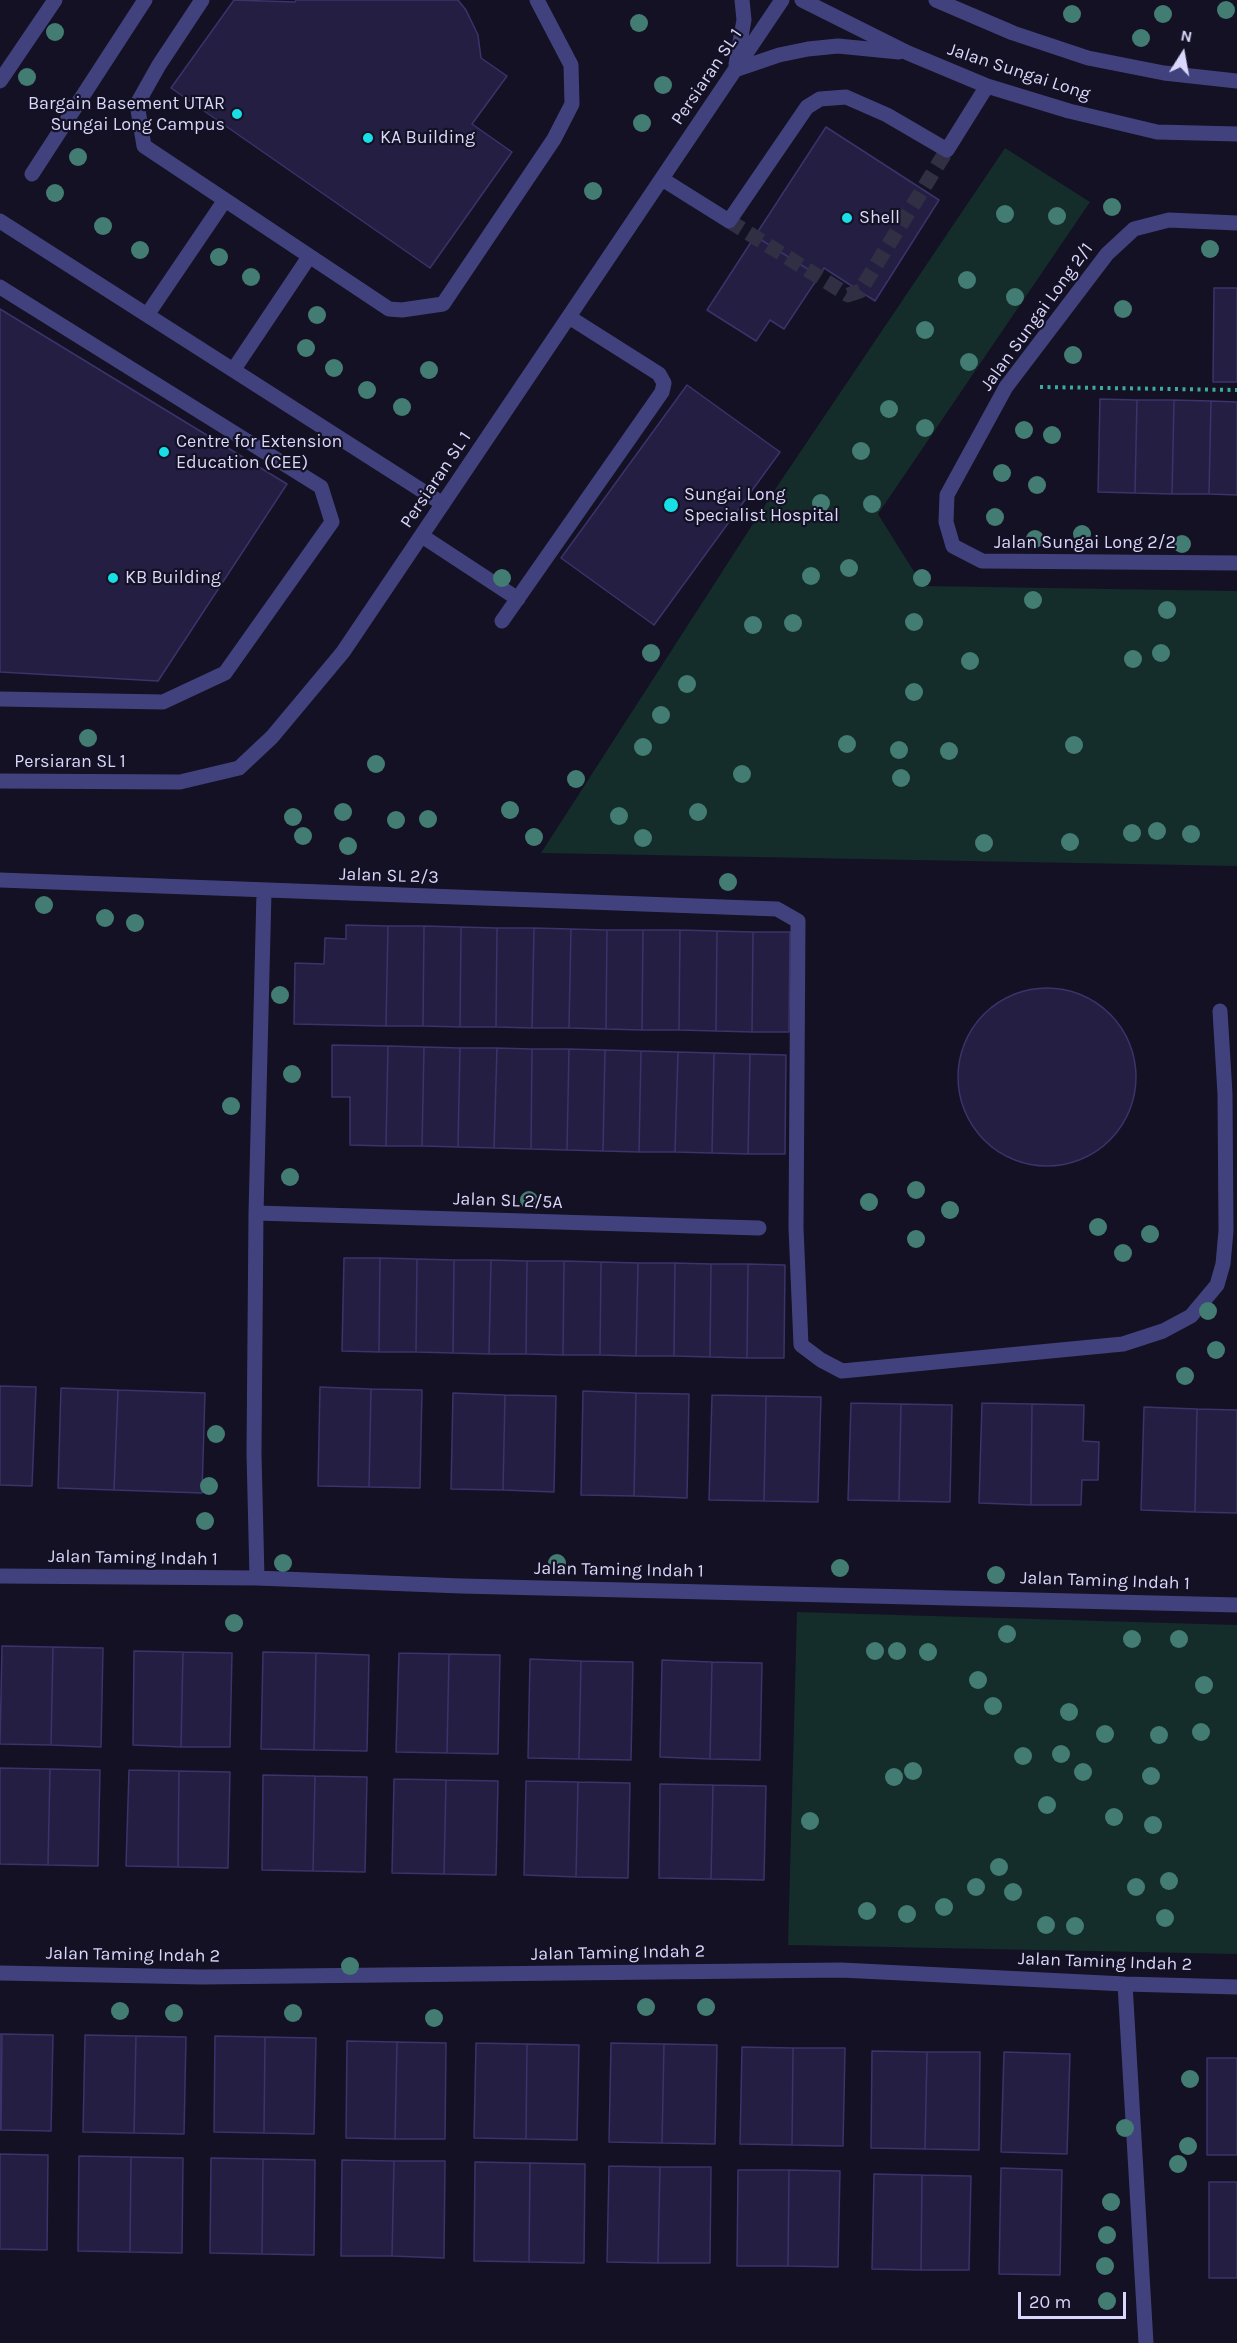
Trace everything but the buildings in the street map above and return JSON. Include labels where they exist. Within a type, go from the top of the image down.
[{"type":"street","points":[[0,81],[55,0]]},
{"type":"street","points":[[32,174],[145,0]]},
{"type":"street","points":[[202,0],[159,65],[138,104],[144,146],[388,309],[402,310],[443,304],[554,139],[572,104],[571,65],[537,0]]},
{"type":"street","points":[[742,0],[744,20],[735,70],[779,55],[838,46],[908,53]]},
{"type":"street","name":"Persiaran SL 1","points":[[0,781],[180,782],[239,768],[272,736],[343,652],[782,0]]},
{"type":"street","name":"Jalan Sungai Long","points":[[802,0],[908,53],[987,86],[1069,111],[1157,132],[1237,134]]},
{"type":"street","name":"Jalan Sungai Long","points":[[936,0],[1013,33],[1088,58],[1164,73],[1237,81]]},
{"type":"street","points":[[662,179],[729,221],[807,107],[819,99],[846,97],[887,115],[947,150],[987,86]]},
{"type":"street","points":[[147,315],[225,200]]},
{"type":"street","name":"Jalan Sungai Long 2/1","points":[[947,495],[1006,387],[1107,254],[1134,229],[1169,220],[1237,223]]},
{"type":"street","points":[[0,222],[443,504]]},
{"type":"street","points":[[234,369],[309,256]]},
{"type":"street","points":[[0,287],[321,487],[332,522],[225,673],[163,702],[0,699]]},
{"type":"street","points":[[502,621],[662,392],[664,383],[659,374],[569,317]]},
{"type":"street","name":"Jalan Sungai Long 2/2","points":[[947,495],[945,522],[953,546],[982,561],[1237,563]]},
{"type":"street","points":[[422,536],[518,599]]},
{"type":"street","name":"Jalan SL 2/3","points":[[0,880],[264,892],[777,909],[798,921],[796,1228],[801,1345],[820,1360],[842,1371],[1123,1344],[1163,1331],[1191,1316],[1217,1285],[1223,1264],[1226,1231],[1225,1094],[1220,1011]]},
{"type":"street","points":[[257,1578],[254,1453],[256,1214],[264,892]]},
{"type":"street","name":"Jalan SL 2/5A","points":[[256,1214],[759,1228]]},
{"type":"street","name":"Jalan Taming Indah 1","points":[[0,1576],[257,1578],[460,1586],[1237,1605]]},
{"type":"street","name":"Jalan Taming Indah 2","points":[[0,1972],[202,1977],[841,1970],[1125,1984],[1237,1987]]},
{"type":"street","points":[[1125,1984],[1146,2343]]},
{"type":"path","points":[[1006,387],[1237,390]]},
{"type":"green space","points":[[1005,148],[1090,202],[878,514],[923,586],[1237,591],[1237,866],[541,853],[778,485]]},
{"type":"green space","points":[[797,1612],[1237,1625],[1237,1954],[788,1945]]},
{"type":"tunnel","points":[[729,221],[848,295],[860,291],[947,150]]},
{"type":"place","name":"Bargain Basement UTAR Sungai Long Campus","points":[[237,114]]},
{"type":"place","name":"KA Building","points":[[368,138]]},
{"type":"place","name":"Shell","points":[[847,218]]},
{"type":"place","name":"Centre for Extension Education (CEE)","points":[[164,452]]},
{"type":"place","name":"Sungai Long Specialist Hospital","points":[[671,505]]},
{"type":"place","name":"KB Building","points":[[113,578]]}]
